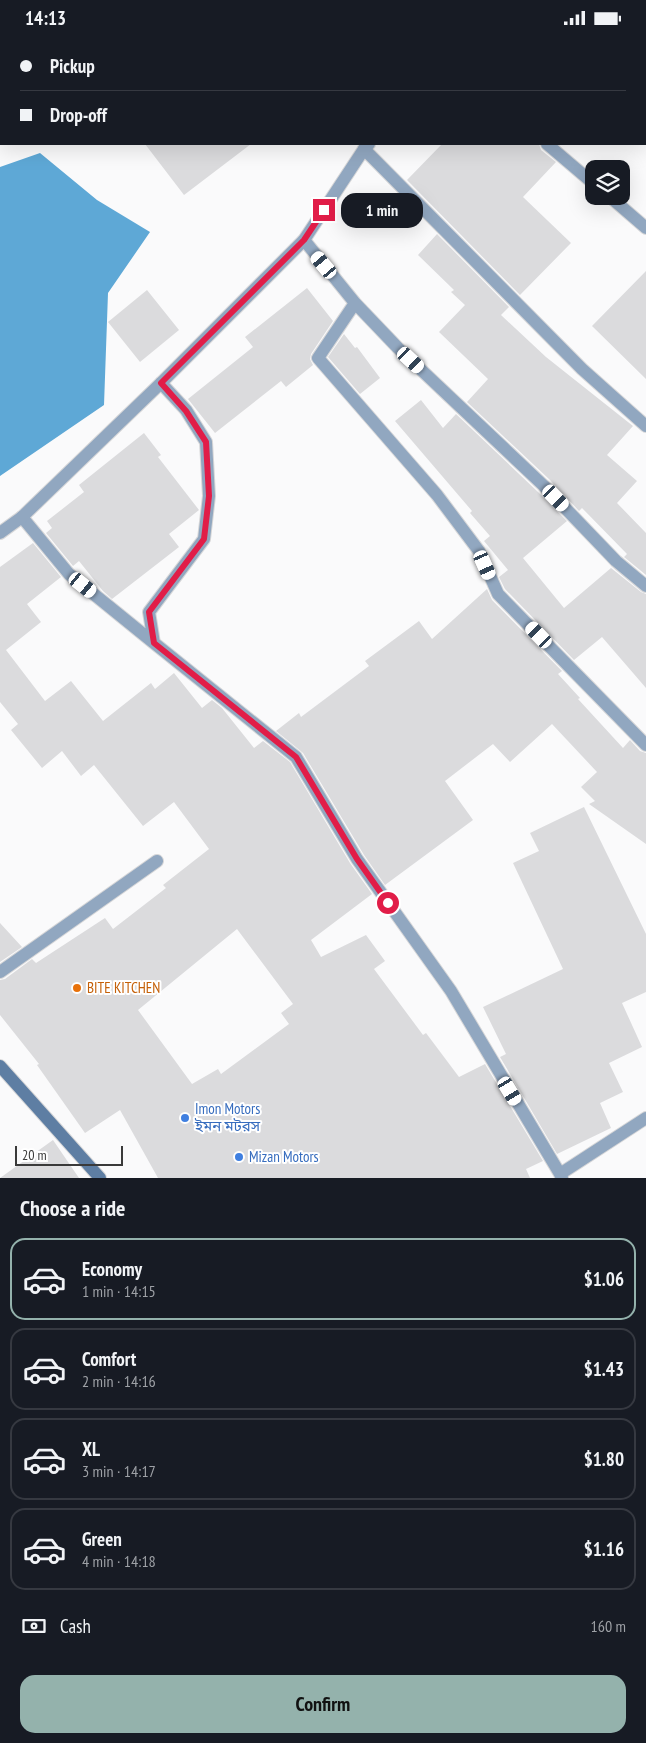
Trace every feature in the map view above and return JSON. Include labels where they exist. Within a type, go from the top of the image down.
[{"type":"main road","points":[[0,1066],[100,1178]]},
{"type":"street","points":[[548,145],[585,176]]},
{"type":"street","points":[[0,533],[22,517],[161,383],[304,240],[367,146],[582,369],[646,426]]},
{"type":"street","points":[[619,205],[646,228]]},
{"type":"street","points":[[304,240],[355,303],[398,347],[544,486],[616,561],[646,586]]},
{"type":"street","points":[[355,303],[318,358],[437,495],[479,551],[498,593],[646,745]]},
{"type":"street","points":[[154,643],[149,612],[204,539],[209,496],[206,442],[186,411],[161,383]]},
{"type":"street","points":[[22,517],[69,574],[296,757],[357,859],[451,991],[561,1176],[646,1118]]},
{"type":"street","points":[[0,972],[157,861]]},
{"type":"water","points":[[40,153],[97,200],[150,232],[108,293],[104,405],[0,476],[0,167]]},
{"type":"building","points":[[146,145],[250,145],[184,195]]},
{"type":"building","points":[[441,145],[539,145],[541,150],[556,162],[523,197],[571,243],[520,295],[407,180]]},
{"type":"building","points":[[437,234],[509,307],[501,315],[546,357],[633,426],[607,455],[637,481],[617,503],[646,533],[646,575],[624,557],[627,554],[582,508],[579,511],[550,480],[467,402],[488,379],[439,332],[465,305],[451,292],[454,290],[418,255]]},
{"type":"building","points":[[646,271],[646,379],[592,326]]},
{"type":"building","points":[[307,288],[333,321],[311,354],[310,359],[313,365],[286,387],[281,381],[215,433],[188,399],[253,347],[245,337]]},
{"type":"building","points":[[147,290],[179,330],[140,362],[108,322]]},
{"type":"building","points":[[344,334],[355,348],[357,347],[380,378],[360,394],[328,357]]},
{"type":"building","points":[[421,400],[443,428],[456,414],[567,521],[523,558],[564,608],[611,568],[646,594],[646,688],[602,637],[574,660],[505,589],[499,577],[508,570],[484,541],[490,536],[470,513],[472,511],[395,421]]},
{"type":"building","points":[[144,433],[161,455],[158,457],[199,510],[169,534],[179,547],[112,599],[103,591],[79,561],[73,566],[46,533],[52,528],[47,521],[84,492],[79,485]]},
{"type":"building","points":[[33,543],[61,577],[27,604],[41,622],[6,650],[45,701],[71,681],[103,721],[151,683],[155,689],[174,673],[202,708],[212,700],[222,708],[254,748],[263,741],[290,762],[350,863],[372,894],[311,940],[321,957],[366,935],[385,961],[374,969],[423,1035],[426,1033],[459,1077],[485,1064],[543,1161],[526,1169],[530,1178],[158,1178],[120,1110],[85,1133],[37,1065],[39,1064],[0,1015],[0,980],[5,979],[32,959],[36,963],[105,918],[113,929],[166,888],[163,885],[209,849],[174,802],[143,826],[94,765],[81,776],[62,751],[42,768],[11,730],[18,724],[0,702],[0,567]],"holes":[[[237,929],[293,1004],[281,1013],[289,1024],[221,1074],[218,1069],[192,1084],[138,1010]]]},
{"type":"building","points":[[487,589],[492,600],[562,671],[558,674],[623,748],[630,740],[640,751],[646,753],[646,844],[589,804],[595,801],[581,787],[597,772],[552,724],[510,762],[493,744],[445,781],[473,820],[385,885],[364,855],[303,753],[276,731],[299,713],[301,717],[369,666],[365,661],[419,621],[432,639]]},
{"type":"building","points":[[584,807],[646,934],[646,992],[622,1003],[642,1047],[609,1063],[623,1092],[600,1103],[611,1128],[557,1154],[500,1057],[506,1054],[483,1007],[563,969],[513,863],[539,851],[530,833]]},
{"type":"building","points":[[0,923],[22,947],[0,962]]},
{"type":"building","points":[[53,1140],[79,1178],[0,1178]]},
{"type":"place","name":"BITE KITCHEN","points":[[77,988]]},
{"type":"place","name":"Imon Motors ইমন মটরস","points":[[185,1118]]},
{"type":"place","name":"Mizan Motors","points":[[239,1157]]},
{"type":"route","points":[[324,210],[304,240],[161,383],[186,411],[206,442],[209,496],[204,539],[149,612],[154,643],[296,757],[357,859],[388,903]]}]
